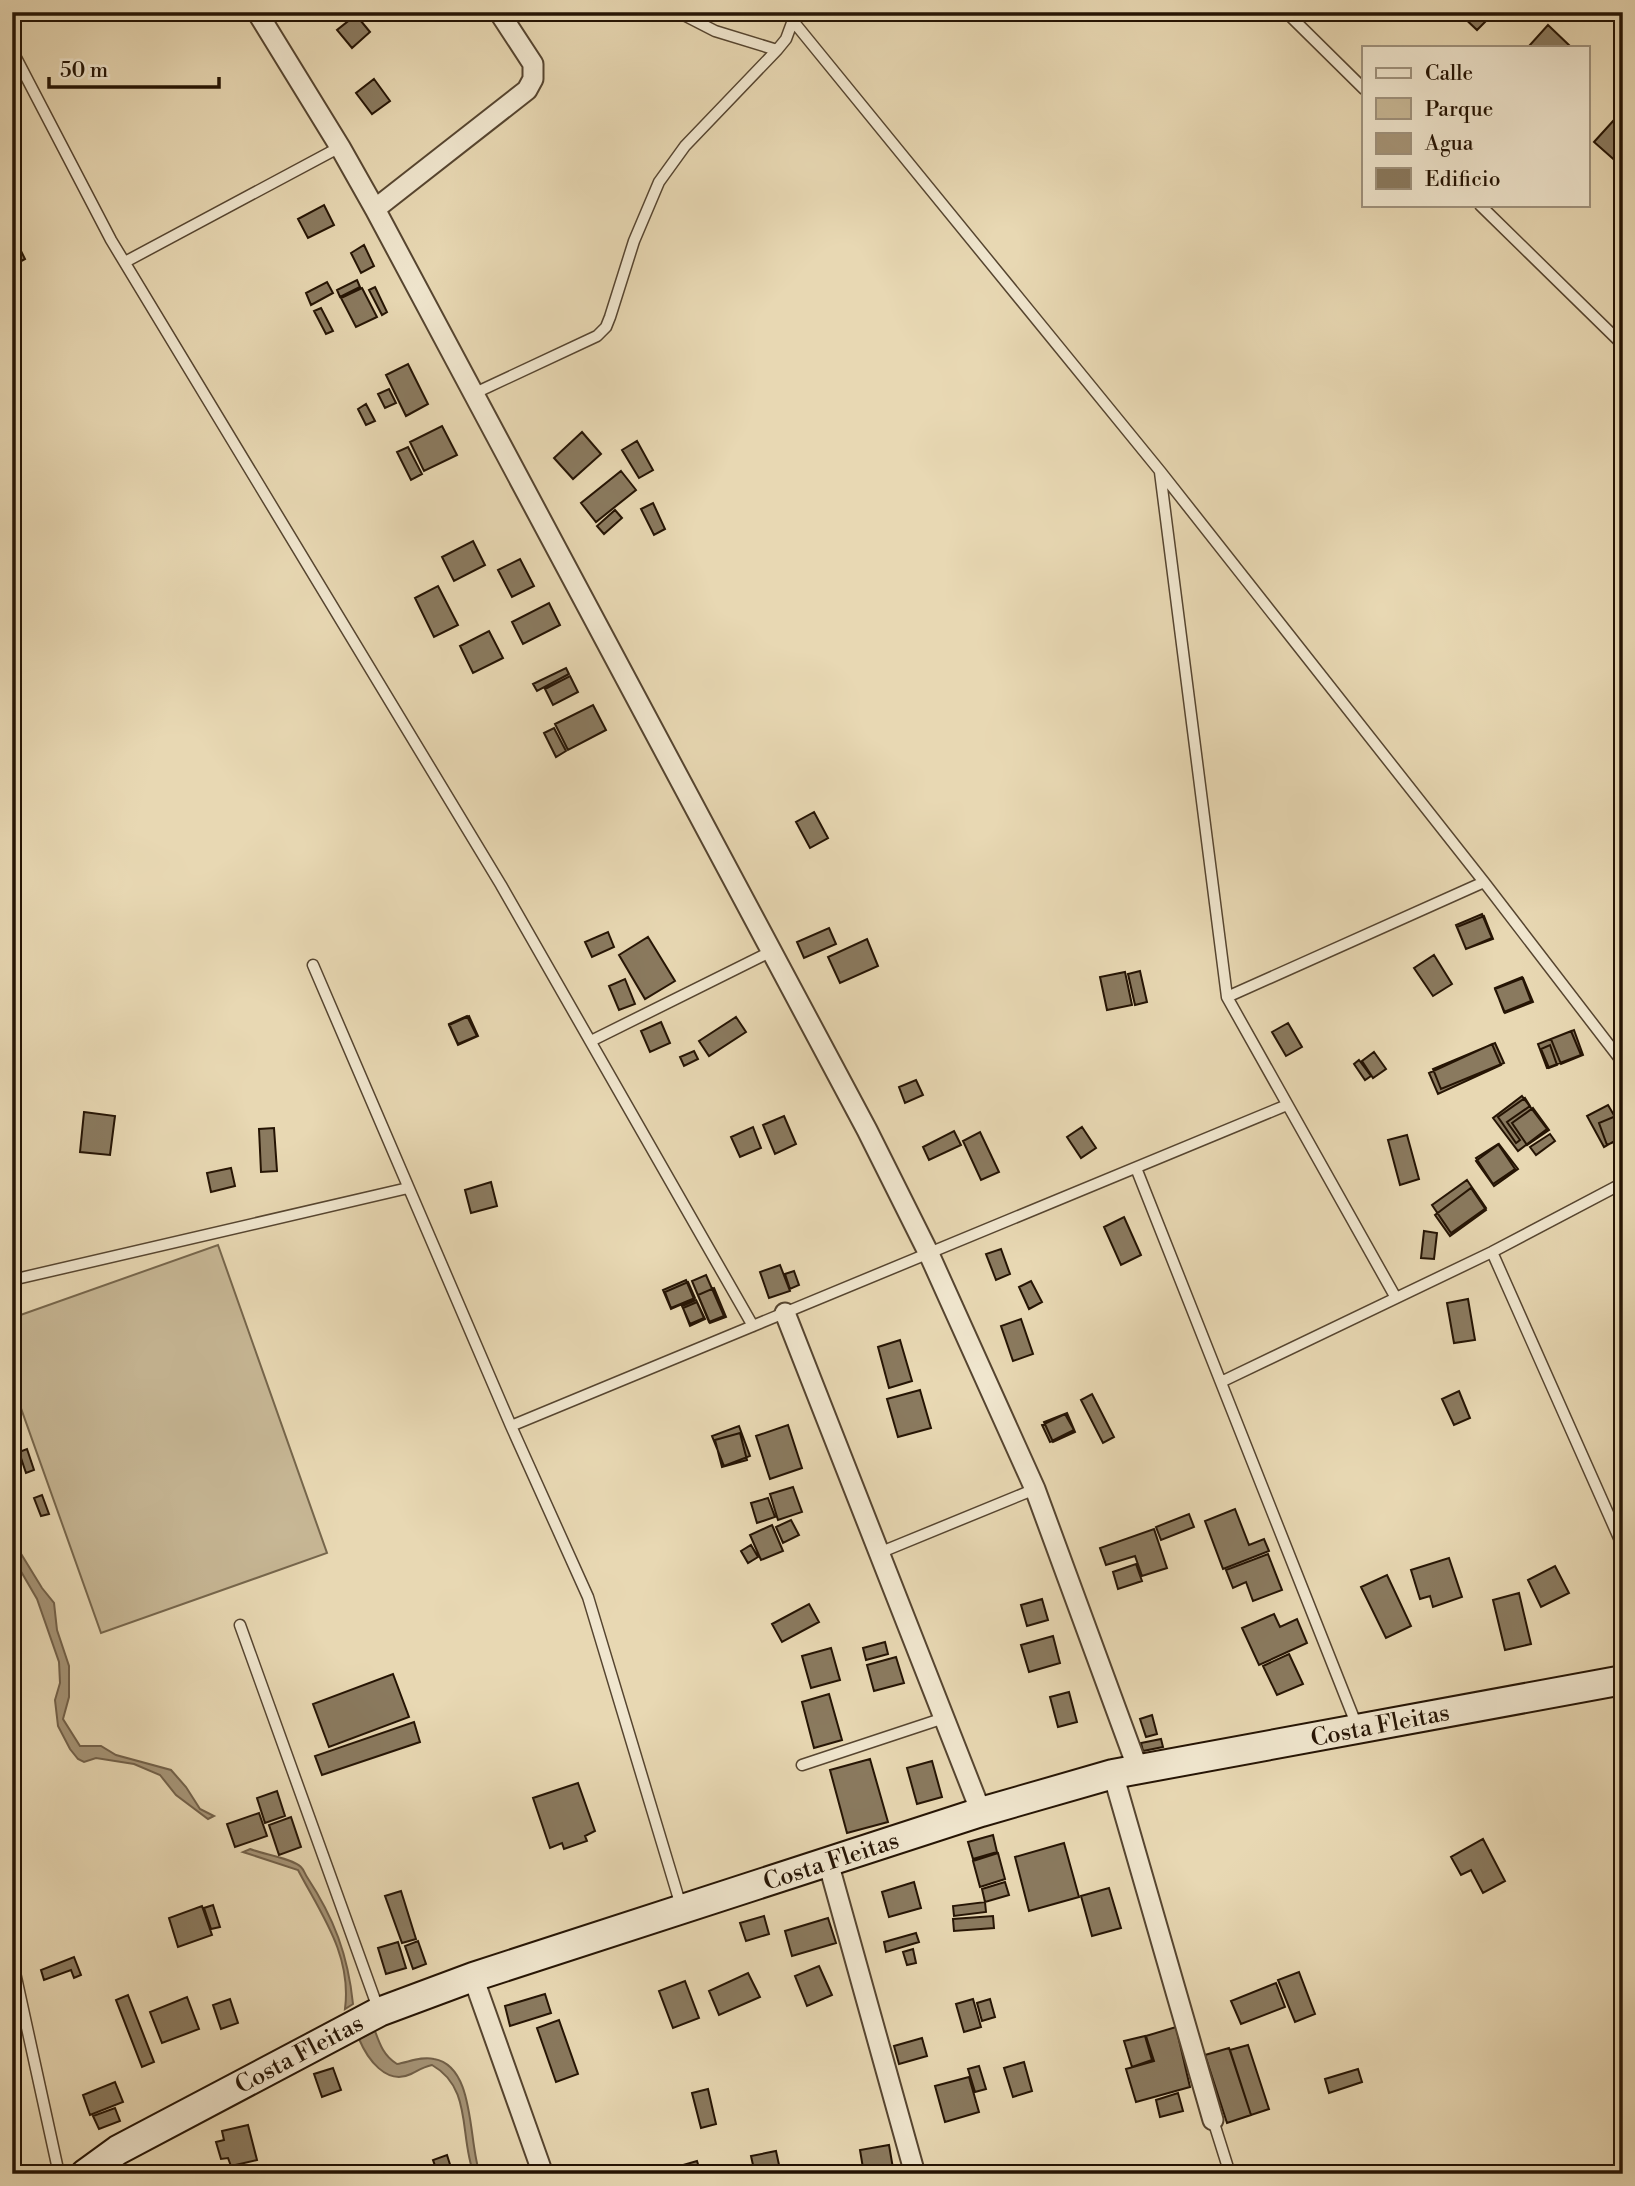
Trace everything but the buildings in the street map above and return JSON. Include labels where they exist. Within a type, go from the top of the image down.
[{"type":"main road","name":"Costa Fleitas","points":[[85,2174],[118,2150],[379,2011],[473,1977],[828,1861],[981,1812],[1126,1771],[1623,1681]]},
{"type":"street","points":[[257,12],[375,209],[772,950],[929,1254],[1035,1489],[1126,1771],[1213,2120]]},
{"type":"street","points":[[375,209],[527,90],[533,79],[533,64],[499,12]]},
{"type":"street","points":[[785,1313],[981,1812]]},
{"type":"street","points":[[828,1861],[915,2174]]},
{"type":"street","points":[[473,1977],[543,2174]]},
{"type":"lane","points":[[678,12],[715,31],[777,50]]},
{"type":"lane","points":[[1286,12],[1362,87]]},
{"type":"lane","points":[[472,394],[597,336],[606,327],[620,291],[634,241],[659,182],[685,146],[786,39],[794,16]]},
{"type":"lane","points":[[794,16],[1160,471],[1484,881],[1623,1063]]},
{"type":"lane","points":[[12,50],[125,262],[501,885],[753,1326]]},
{"type":"lane","points":[[125,262],[340,147]]},
{"type":"lane","points":[[1481,206],[1623,345]]},
{"type":"lane","points":[[1160,471],[1227,997],[1396,1298]]},
{"type":"lane","points":[[1227,997],[1484,881]]},
{"type":"lane","points":[[591,1041],[772,950]]},
{"type":"lane","points":[[313,965],[511,1426],[588,1597],[682,1909]]},
{"type":"lane","points":[[511,1426],[1287,1105]]},
{"type":"lane","points":[[1136,1168],[1358,1729]]},
{"type":"lane","points":[[1221,1382],[1492,1252],[1623,1183]]},
{"type":"lane","points":[[12,1280],[408,1188]]},
{"type":"lane","points":[[1492,1252],[1623,1547]]},
{"type":"lane","points":[[879,1553],[1035,1489]]},
{"type":"lane","points":[[240,1625],[379,2011]]},
{"type":"lane","points":[[802,1765],[944,1718]]},
{"type":"lane","points":[[12,1959],[59,2174]]},
{"type":"lane","points":[[1213,2120],[1230,2174]]},
{"type":"green space","points":[[218,1245],[327,1553],[101,1633],[12,1383],[12,1318]]},
{"type":"water","points":[[12,1539],[54,1603],[57,1630],[69,1666],[69,1697],[63,1719],[80,1746],[101,1746],[116,1755],[171,1770],[200,1809],[214,1816],[208,1819],[176,1795],[160,1775],[134,1764],[96,1758],[84,1762],[70,1749],[58,1726],[55,1700],[60,1683],[59,1662],[37,1599],[12,1556]]},
{"type":"water","points":[[250,1849],[292,1862],[303,1869],[325,1907],[338,1938],[348,1969],[353,2004],[345,2009],[346,1989],[339,1953],[325,1919],[298,1870],[243,1852]]},
{"type":"water","points":[[375,2031],[386,2054],[397,2064],[434,2059],[448,2065],[457,2076],[468,2108],[480,2174],[474,2174],[463,2114],[454,2087],[445,2075],[432,2065],[402,2077],[386,2073],[372,2062],[359,2039]]}]
